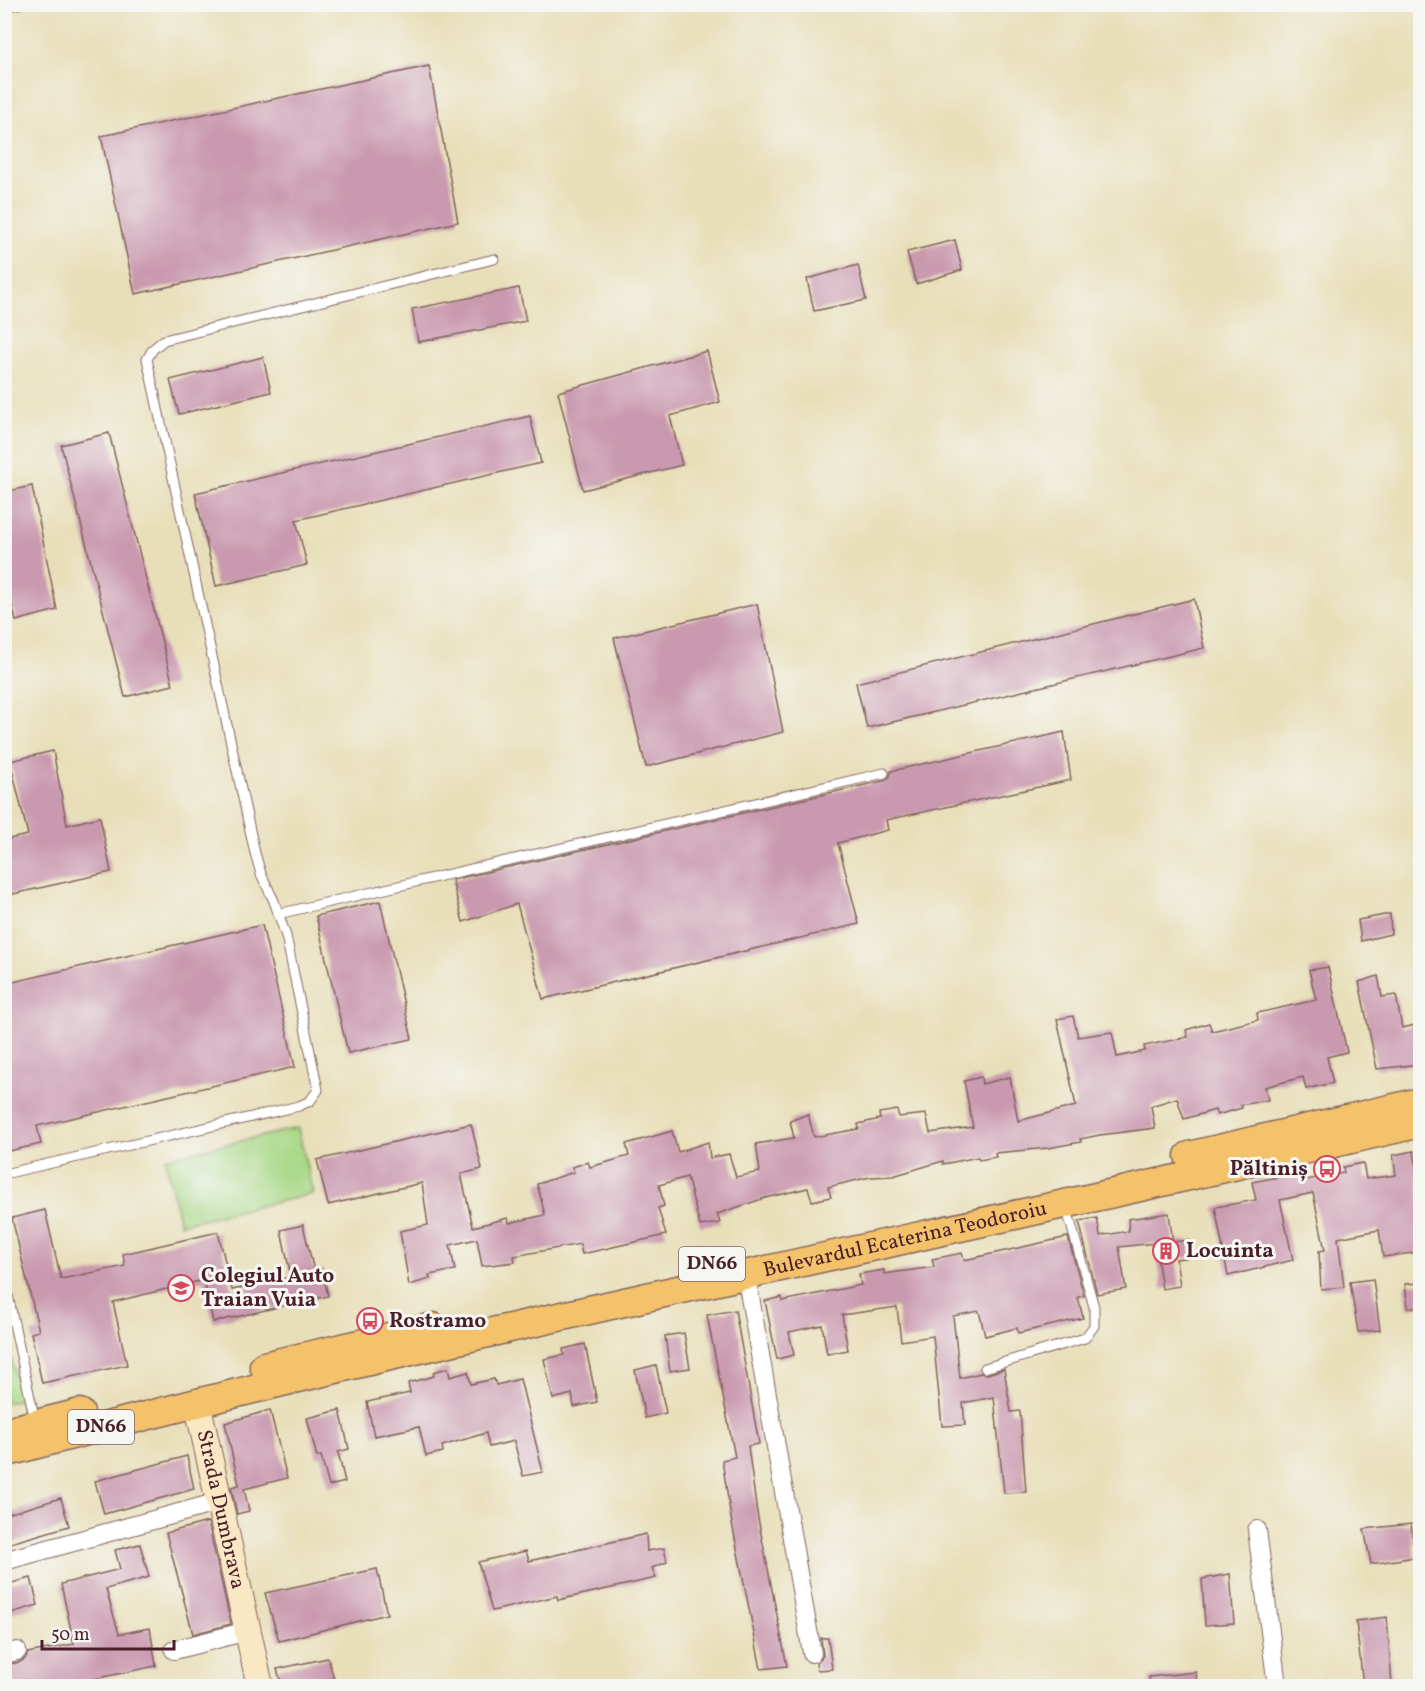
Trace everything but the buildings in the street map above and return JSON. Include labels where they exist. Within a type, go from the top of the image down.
[{"type":"main road","name":"Bulevardul Ecaterina Teodoroiu","points":[[4,1453],[37,1434],[195,1393],[1066,1203],[1420,1109]]},
{"type":"main road","name":"Bulevardul Ecaterina Teodoroiu","points":[[195,1393],[345,1346],[1420,1109]]},
{"type":"main road","name":"Bulevardul Ecaterina Teodoroiu","points":[[4,1432],[37,1434]]},
{"type":"street","points":[[746,1274],[812,1653]]},
{"type":"street","name":"Strada Dumbrava","points":[[195,1393],[260,1686]]},
{"type":"street","points":[[4,1560],[219,1502]]},
{"type":"street","points":[[1257,1530],[1277,1686]]},
{"type":"street","points":[[174,1650],[247,1631]]},
{"type":"lane","points":[[4,1174],[299,1106],[310,1101],[318,1090],[286,936],[255,853],[147,359],[153,349],[164,340],[494,259]]},
{"type":"lane","points":[[278,914],[884,773]]},
{"type":"lane","points":[[985,1368],[1085,1338],[1094,1326],[1094,1307],[1066,1203]]},
{"type":"lane","points":[[4,1277],[37,1434]]},
{"type":"green space","points":[[298,1128],[313,1194],[180,1224],[165,1158]]},
{"type":"green space","points":[[4,1324],[20,1400],[5,1403],[4,1403]]},
{"type":"railway","points":[[4,10],[31,4]]},
{"type":"place","name":"Păltiniș","points":[[1327,1169]]},
{"type":"place","name":"Locuinta","points":[[1166,1251]]},
{"type":"place","name":"Colegiul Auto Traian Vuia","points":[[181,1288]]},
{"type":"place","name":"Rostramo","points":[[370,1321]]}]
